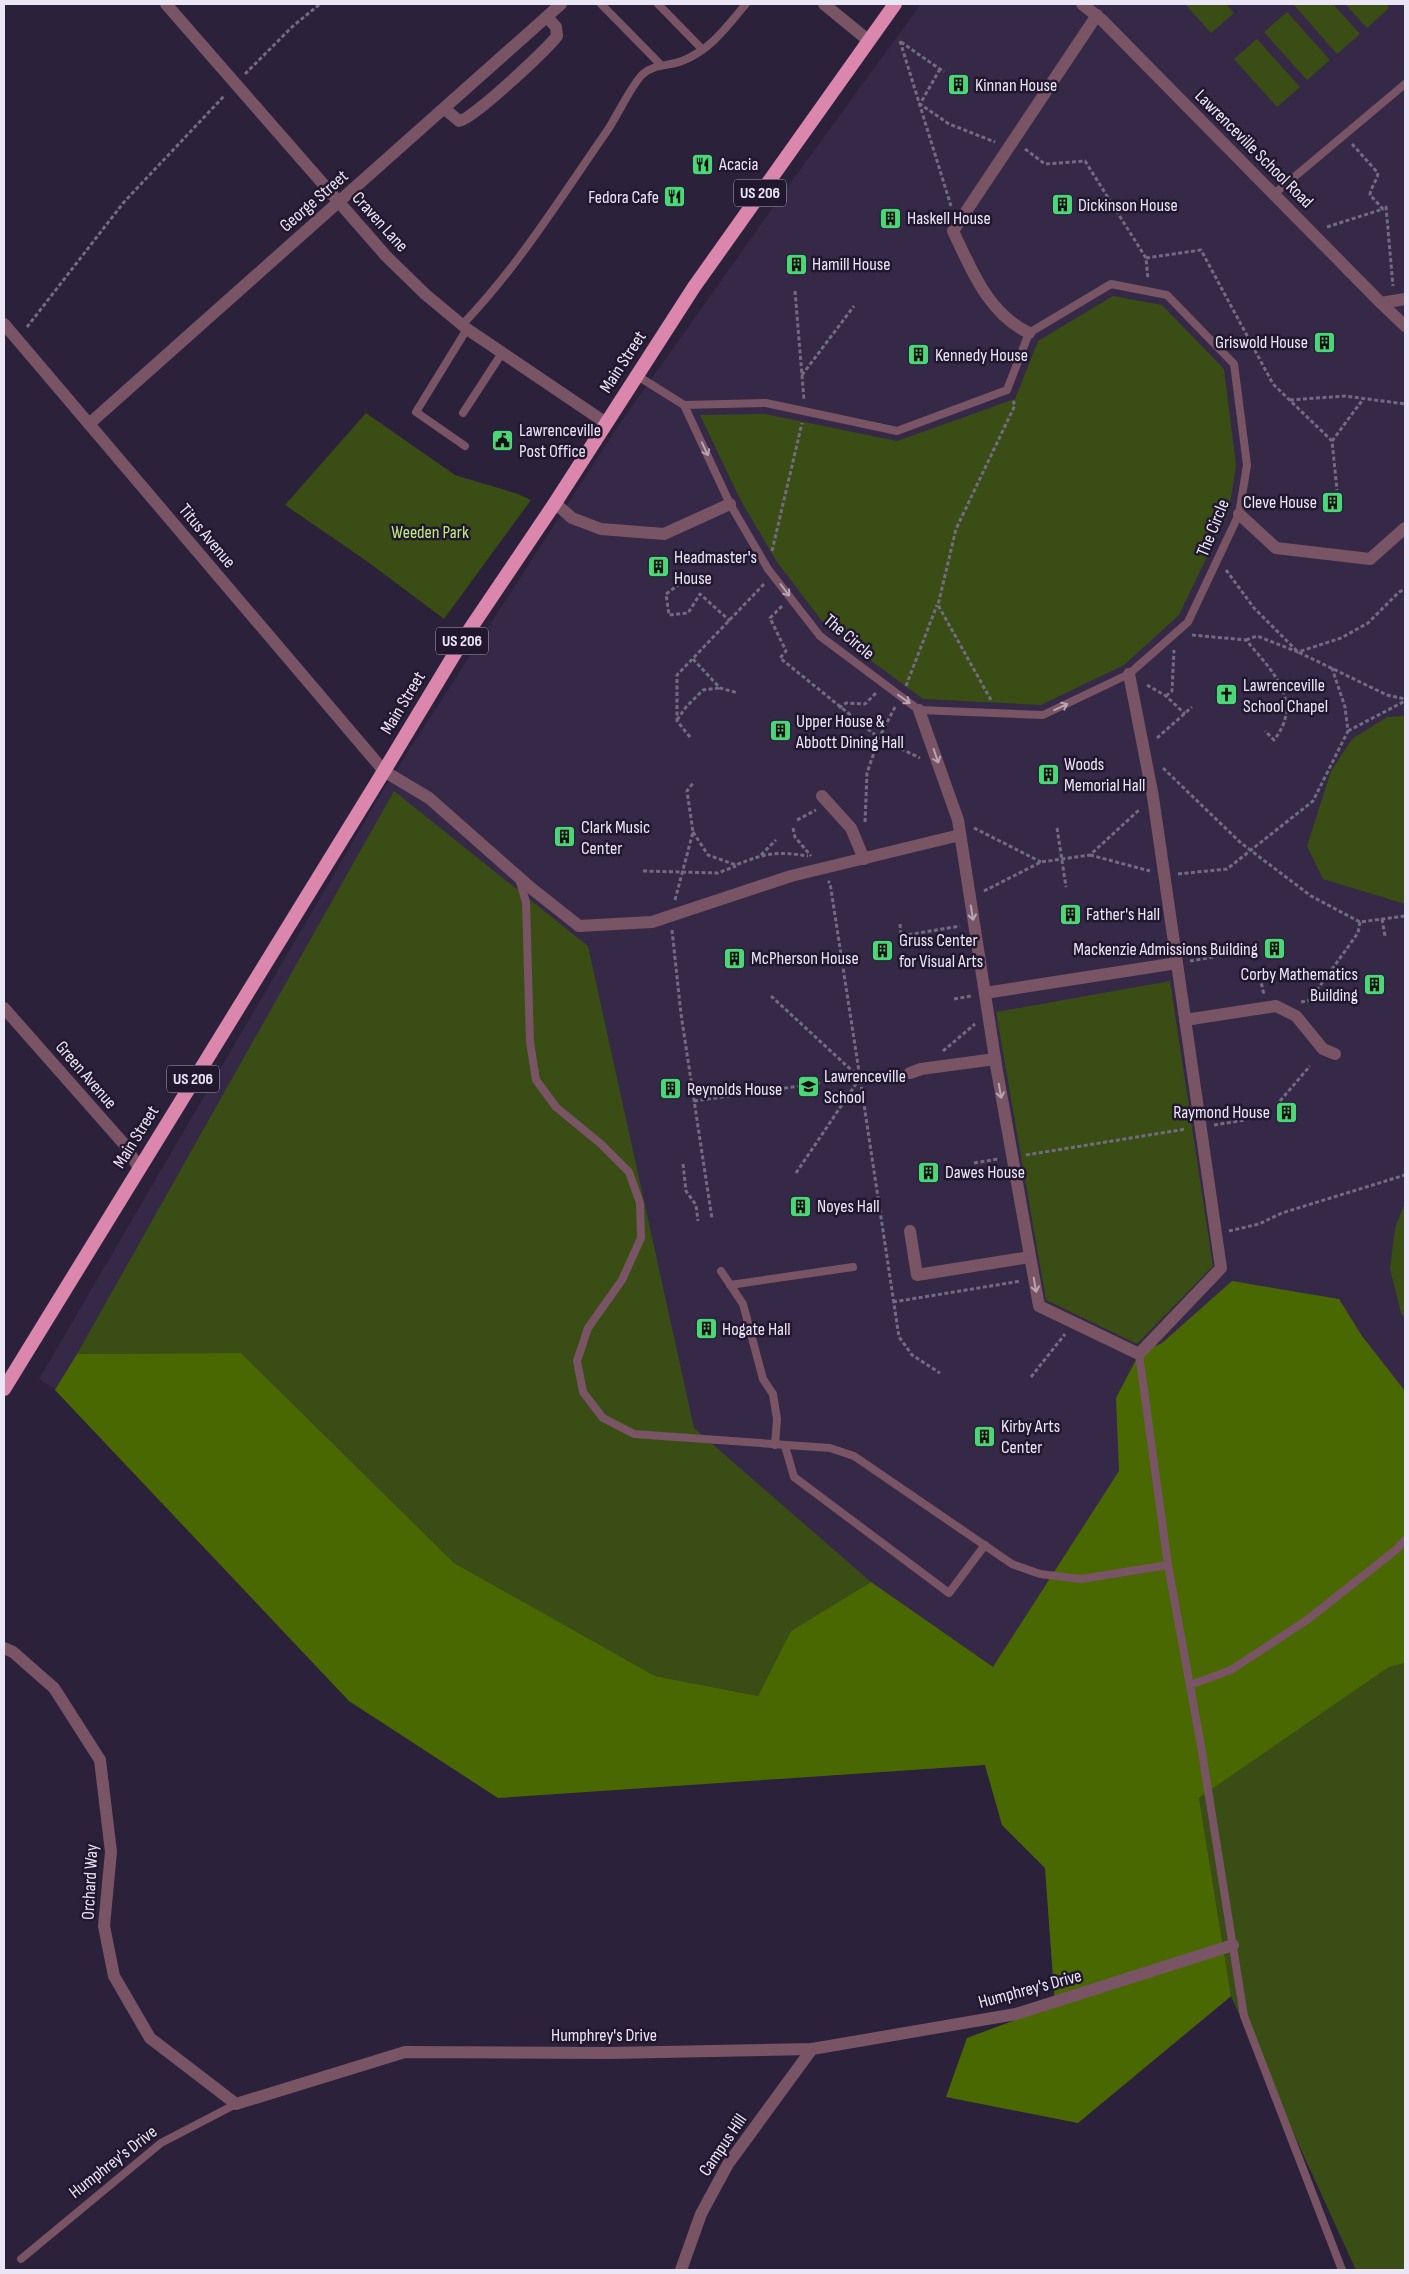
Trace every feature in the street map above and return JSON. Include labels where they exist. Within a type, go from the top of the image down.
[{"type":"highway","name":"Main Street","points":[[4,1389],[466,635],[555,503],[694,287],[895,4]]},
{"type":"street","name":"Craven Lane","points":[[166,4],[338,203],[386,256],[425,294],[464,327],[606,423]]},
{"type":"street","name":"George Street","points":[[89,424],[561,4]]},
{"type":"street","points":[[824,4],[869,41]]},
{"type":"street","name":"Lawrenceville School Road","points":[[1082,4],[1097,15],[1405,326]]},
{"type":"street","points":[[1029,334],[1012,325],[980,288],[953,231],[1097,15]]},
{"type":"street","points":[[444,109],[459,122],[464,121],[480,109],[557,36],[556,27],[547,16]]},
{"type":"street","points":[[1381,303],[1400,300]]},
{"type":"street","name":"Titus Avenue","points":[[4,324],[384,771],[429,798],[531,888],[579,926],[652,922],[791,876],[960,835]]},
{"type":"street","points":[[555,503],[572,518],[601,529],[664,534],[730,504]]},
{"type":"street","points":[[1239,514],[1276,548],[1370,560],[1405,528]]},
{"type":"street","points":[[919,710],[958,820],[995,1059],[1039,1306],[1138,1354],[1221,1268],[1153,797],[1130,674]]},
{"type":"street","points":[[825,800],[851,828],[864,859]]},
{"type":"street","points":[[985,993],[1177,963]]},
{"type":"street","points":[[1185,1020],[1276,1006],[1296,1016],[1323,1049],[1335,1054]]},
{"type":"street","name":"Green Avenue","points":[[4,1008],[124,1144],[139,1168]]},
{"type":"street","points":[[916,1071],[995,1059]]},
{"type":"street","points":[[910,1231],[917,1275],[1030,1257]]},
{"type":"street","name":"Orchard Way","points":[[4,1648],[14,1652],[54,1688],[100,1760],[112,1852],[104,1926],[114,1976],[150,2038],[236,2104]]},
{"type":"street","name":"Humphrey's Drive","points":[[236,2104],[405,2052],[608,2053],[812,2049],[1016,2014],[1233,1945]]},
{"type":"street","name":"Campus Hill","points":[[681,2270],[701,2214],[728,2164],[812,2049]]},
{"type":"lane","points":[[601,4],[660,64]]},
{"type":"lane","points":[[658,4],[702,49]]},
{"type":"lane","points":[[465,446],[416,412],[464,327],[493,291],[610,127],[642,74],[660,64],[681,61],[712,44],[746,4]]},
{"type":"lane","points":[[1274,194],[1405,84]]},
{"type":"lane","name":"The Circle","points":[[684,405],[730,504],[768,568],[820,636],[919,710],[1043,715],[1130,674],[1188,622],[1239,514],[1247,465],[1234,364],[1167,295],[1111,284],[1029,334]]},
{"type":"lane","points":[[636,375],[684,405],[766,403],[896,430],[1007,390],[1029,334]]},
{"type":"lane","points":[[463,413],[502,353]]},
{"type":"lane","points":[[514,871],[522,885],[526,902],[530,1042],[536,1080],[556,1107],[601,1144],[629,1172],[640,1203],[641,1238],[622,1280],[588,1328],[577,1361],[583,1392],[603,1418],[634,1434],[830,1448],[854,1456],[1012,1564],[1040,1574],[1081,1579],[1168,1565]]},
{"type":"lane","points":[[730,1285],[853,1267]]},
{"type":"lane","points":[[721,1271],[743,1304],[763,1379],[773,1394],[777,1419],[775,1445]]},
{"type":"lane","points":[[1138,1354],[1168,1565],[1190,1685],[1244,2016],[1342,2270]]},
{"type":"lane","points":[[785,1446],[794,1477],[949,1593],[984,1545]]},
{"type":"lane","points":[[1190,1685],[1232,1670],[1307,1620],[1397,1549],[1405,1540]]},
{"type":"lane","name":"Humphrey's Drive","points":[[21,2259],[161,2143],[236,2104]]},
{"type":"path","points":[[17,340],[124,202],[293,26],[320,4]]},
{"type":"path","points":[[944,72],[900,41],[957,225]]},
{"type":"path","points":[[920,104],[940,69]]},
{"type":"path","points":[[920,104],[949,124],[1010,144],[1045,164],[1085,161],[1146,258],[1150,292]]},
{"type":"path","points":[[1344,136],[1378,173],[1378,179],[1371,188],[1370,195],[1383,209]]},
{"type":"path","points":[[1311,232],[1386,207],[1400,300]]},
{"type":"path","points":[[1146,258],[1201,250],[1273,384],[1332,442],[1337,490]]},
{"type":"path","points":[[690,738],[677,720],[677,675],[764,585],[805,411],[795,291]]},
{"type":"path","points":[[802,376],[854,306]]},
{"type":"path","points":[[1221,350],[1233,342],[1255,350]]},
{"type":"path","points":[[855,839],[864,830],[868,773],[879,738],[901,697],[938,605],[956,529],[1015,405],[1007,390]]},
{"type":"path","points":[[1289,400],[1345,396],[1405,404]]},
{"type":"path","points":[[1332,442],[1364,398]]},
{"type":"path","points":[[1218,558],[1254,608],[1298,652]]},
{"type":"path","points":[[685,580],[666,594],[669,615],[688,613],[700,594],[730,621]]},
{"type":"path","points":[[1298,652],[1341,638],[1368,622],[1405,588]]},
{"type":"path","points":[[790,597],[770,618],[786,651],[780,658],[839,708],[879,738],[920,758],[936,756]]},
{"type":"path","points":[[938,605],[998,714]]},
{"type":"path","points":[[1166,696],[1172,691],[1174,634],[1246,640],[1257,636],[1298,652],[1387,695],[1405,700]]},
{"type":"path","points":[[1246,640],[1282,684],[1287,706],[1281,731],[1274,740],[1265,731]]},
{"type":"path","points":[[693,659],[720,688]]},
{"type":"path","points":[[970,898],[1041,862],[1062,859],[1090,856],[1164,875],[1226,869],[1313,801],[1348,731],[1345,707],[1339,684],[1332,668]]},
{"type":"path","points":[[1130,674],[1166,696],[1184,714]]},
{"type":"path","points":[[839,708],[846,703],[865,704],[885,685]]},
{"type":"path","points":[[677,720],[686,706],[703,690],[720,688],[738,693]]},
{"type":"path","points":[[1348,731],[1405,700]]},
{"type":"path","points":[[1192,708],[1144,750],[1250,850],[1311,896],[1360,922],[1405,916]]},
{"type":"path","points":[[693,783],[686,792],[693,832],[708,855],[736,866]]},
{"type":"path","points":[[1090,856],[1153,797]]},
{"type":"path","points":[[797,820],[825,800]]},
{"type":"path","points":[[958,820],[1041,862]]},
{"type":"path","points":[[793,828],[795,837],[812,856],[818,870],[830,883],[899,1338],[912,1355],[940,1373]]},
{"type":"path","points":[[1056,828],[1066,887]]},
{"type":"path","points":[[693,832],[670,916],[681,1014],[712,1219]]},
{"type":"path","points":[[760,856],[776,840]]},
{"type":"path","points":[[643,871],[718,873],[760,856],[781,852],[812,856]]},
{"type":"path","points":[[1382,919],[1385,936]]},
{"type":"path","points":[[1309,1001],[1358,934],[1360,922]]},
{"type":"path","points":[[900,924],[901,936],[974,924]]},
{"type":"path","points":[[1177,963],[1214,957]]},
{"type":"path","points":[[1276,1006],[1344,995]]},
{"type":"path","points":[[771,996],[860,1078]]},
{"type":"path","points":[[916,1071],[988,1013]]},
{"type":"path","points":[[1280,1101],[1310,1066]]},
{"type":"path","points":[[694,1101],[877,1075]]},
{"type":"path","points":[[796,1173],[860,1078]]},
{"type":"path","points":[[974,1163],[1245,1120]]},
{"type":"path","points":[[683,1164],[686,1191],[696,1205],[698,1221]]},
{"type":"path","points":[[1216,1233],[1259,1224],[1282,1213],[1405,1175]]},
{"type":"path","points":[[893,1302],[1034,1279]]},
{"type":"path","points":[[1031,1377],[1074,1322]]},
{"type":"shaded area","name":"Lawrenceville School","points":[[921,4],[1405,4],[1405,2270],[1356,2270],[1231,1997],[1078,2123],[946,2097],[967,2038],[1055,2005],[1045,1868],[1002,1825],[985,1765],[498,1798],[349,1701],[55,1390],[39,1379],[382,792],[616,429],[786,189]]},
{"type":"green space","points":[[1185,4],[1226,4],[1234,13],[1211,33]]},
{"type":"green space","points":[[1333,4],[1360,34],[1337,54],[1294,5]]},
{"type":"green space","points":[[1345,4],[1386,4],[1389,8],[1367,28]]},
{"type":"green space","points":[[1287,12],[1330,60],[1307,80],[1264,32]]},
{"type":"green space","points":[[1257,39],[1300,87],[1277,107],[1234,59]]},
{"type":"green space","points":[[1113,296],[1162,305],[1224,369],[1236,465],[1229,511],[1179,615],[1124,665],[1041,705],[923,699],[828,629],[777,562],[740,499],[700,415],[765,414],[897,441],[1015,399],[1038,341]]},
{"type":"green space","name":"Weeden Park","points":[[366,413],[455,475],[518,494],[531,500],[444,619],[368,562],[285,505]]},
{"type":"green space","points":[[1405,716],[1405,904],[1323,879],[1307,846],[1331,771],[1352,739],[1387,717]]},
{"type":"green space","points":[[394,791],[588,946],[694,1428],[871,1582],[791,1631],[758,1696],[655,1676],[454,1563],[241,1353],[77,1354]]},
{"type":"green space","points":[[1170,981],[1213,1266],[1137,1344],[1046,1300],[996,1012]]},
{"type":"green space","points":[[1405,1203],[1405,1318],[1401,1313],[1390,1269],[1395,1228]]},
{"type":"green space","points":[[1232,1281],[1339,1299],[1362,1336],[1405,1391],[1405,1663],[1389,1667],[1199,1798],[1231,1996],[1078,2123],[946,2097],[967,2038],[1055,2005],[1045,1868],[1002,1825],[985,1765],[498,1798],[349,1701],[55,1390],[77,1354],[241,1353],[454,1563],[655,1676],[758,1696],[791,1631],[871,1582],[993,1667],[1119,1471],[1116,1398],[1139,1354],[1162,1343]]},
{"type":"green space","points":[[1405,1663],[1405,2270],[1356,2270],[1231,1996],[1199,1798],[1389,1667]]},
{"type":"place","name":"Kinnan House","points":[[959,85]]},
{"type":"place","name":"Acacia","points":[[703,164]]},
{"type":"place","name":"Fedora Cafe","points":[[675,197]]},
{"type":"place","name":"Dickinson House","points":[[1062,205]]},
{"type":"place","name":"Haskell House","points":[[891,218]]},
{"type":"place","name":"Hamill House","points":[[796,264]]},
{"type":"place","name":"Griswold House","points":[[1324,342]]},
{"type":"place","name":"Kennedy House","points":[[919,355]]},
{"type":"place","name":"Lawrenceville Post Office","points":[[503,440]]},
{"type":"place","name":"Cleve House","points":[[1333,502]]},
{"type":"place","name":"Headmaster's House","points":[[658,567]]},
{"type":"place","name":"Lawrenceville School Chapel","points":[[1227,695]]},
{"type":"place","name":"Upper House & Abbott Dining Hall","points":[[780,731]]},
{"type":"place","name":"Woods Memorial Hall","points":[[1048,774]]},
{"type":"place","name":"Clark Music Center","points":[[565,837]]},
{"type":"place","name":"Father's Hall","points":[[1070,914]]},
{"type":"place","name":"Mackenzie Admissions Building","points":[[1274,949]]},
{"type":"place","name":"Gruss Center for Visual Arts","points":[[883,950]]},
{"type":"place","name":"McPherson House","points":[[735,958]]},
{"type":"place","name":"Corby Mathematics Building","points":[[1374,984]]},
{"type":"place","name":"Lawrenceville School","points":[[808,1086]]},
{"type":"place","name":"Reynolds House","points":[[671,1089]]},
{"type":"place","name":"Raymond House","points":[[1286,1112]]},
{"type":"place","name":"Dawes House","points":[[929,1172]]},
{"type":"place","name":"Noyes Hall","points":[[801,1206]]},
{"type":"place","name":"Hogate Hall","points":[[706,1329]]},
{"type":"place","name":"Kirby Arts Center","points":[[985,1436]]}]
